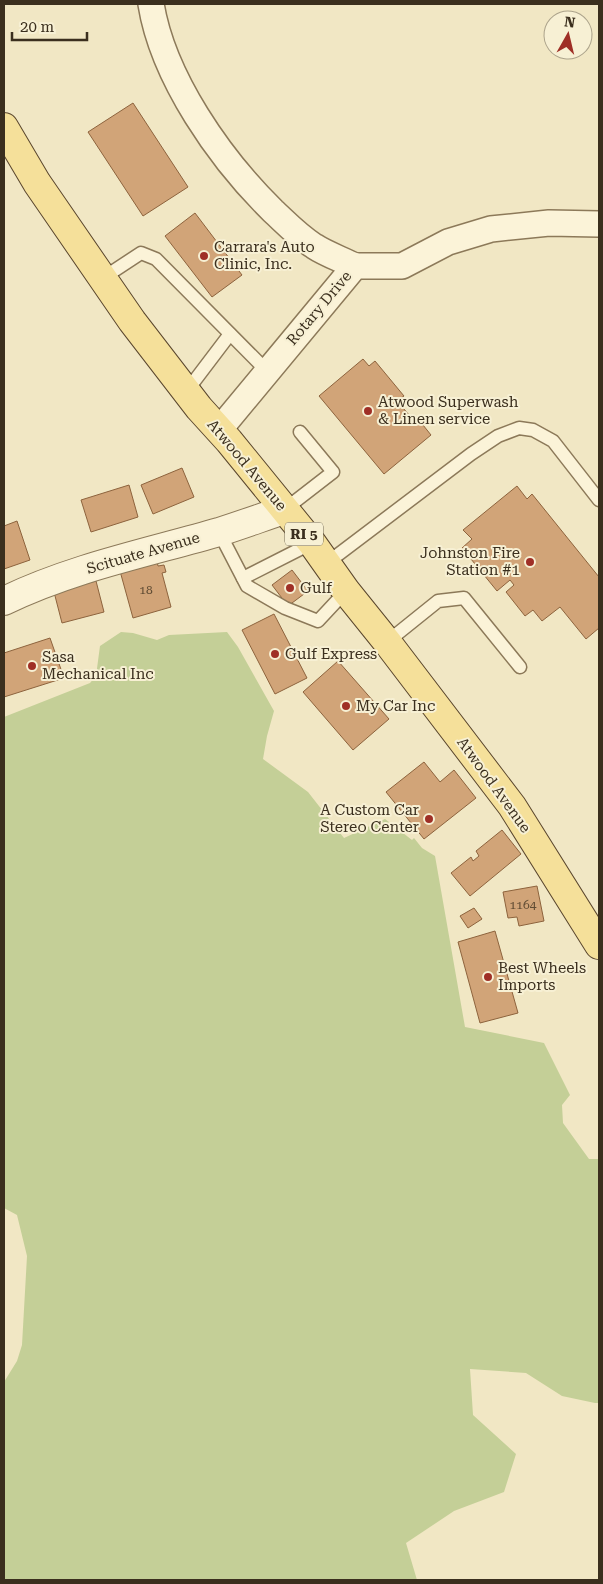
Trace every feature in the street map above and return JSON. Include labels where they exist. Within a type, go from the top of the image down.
[{"type":"main road","name":"Atwood Avenue","points":[[4,127],[37,183],[132,321],[186,392],[320,553],[346,592],[387,642],[512,806],[596,936]]},
{"type":"street","points":[[151,4],[155,24],[174,75],[220,150],[255,193],[293,230],[314,246],[355,266]]},
{"type":"street","name":"Rotary Drive","points":[[219,430],[355,266],[402,266],[448,242],[491,230],[549,223],[599,224]]},
{"type":"street","name":"Scituate Avenue","points":[[4,601],[70,574],[138,553],[219,532],[284,510]]},
{"type":"lane","points":[[103,278],[141,253],[156,259],[267,372]]},
{"type":"lane","points":[[186,392],[230,334]]},
{"type":"lane","points":[[243,578],[320,553],[498,436],[519,428],[533,430],[553,441],[599,500]]},
{"type":"lane","points":[[284,510],[333,472],[300,432]]},
{"type":"lane","points":[[219,532],[247,586],[285,608],[318,621],[346,592]]},
{"type":"lane","points":[[387,642],[438,601],[464,598],[520,667]]},
{"type":"green space","points":[[121,632],[133,633],[157,640],[169,635],[227,632],[238,647],[274,711],[263,759],[308,792],[344,838],[385,819],[412,840],[414,838],[422,848],[435,856],[465,1027],[544,1043],[570,1095],[562,1105],[563,1123],[589,1159],[599,1159],[599,1403],[562,1396],[526,1373],[470,1369],[473,1415],[516,1454],[504,1492],[454,1511],[406,1543],[417,1580],[4,1580],[4,1382],[17,1361],[22,1345],[27,1256],[17,1215],[4,1208],[4,717],[90,683],[96,676],[100,646]]},
{"type":"building","points":[[133,103],[188,187],[143,216],[88,132]]},
{"type":"building","name":"Carrara's Auto Clinic, Inc.","points":[[195,213],[242,275],[212,297],[165,236]]},
{"type":"building","name":"Atwood Superwash & Linen service","points":[[363,359],[369,366],[375,361],[404,396],[397,401],[416,423],[419,420],[431,435],[384,474],[319,396]]},
{"type":"building","points":[[182,468],[194,497],[153,514],[141,485]]},
{"type":"building","points":[[129,485],[138,517],[91,532],[81,500]]},
{"type":"building","name":"Johnston Fire Station #1","points":[[517,486],[527,499],[532,494],[599,577],[599,628],[586,639],[560,607],[542,621],[533,610],[525,616],[506,592],[514,585],[510,580],[497,591],[462,548],[472,539],[463,530]]},
{"type":"building","points":[[17,521],[30,560],[4,569],[4,526]]},
{"type":"building","points":[[157,561],[158,566],[164,565],[166,572],[162,573],[171,607],[133,618],[120,571]]},
{"type":"building","name":"Gulf","points":[[292,570],[308,591],[288,606],[272,585]]},
{"type":"building","points":[[96,581],[104,612],[62,623],[54,592]]},
{"type":"building","name":"Gulf Express","points":[[274,614],[307,678],[275,694],[242,630]]},
{"type":"building","name":"Sasa Mechanical Inc","points":[[50,638],[64,678],[4,697],[4,653]]},
{"type":"building","name":"My Car Inc","points":[[338,661],[389,719],[353,750],[303,692]]},
{"type":"building","name":"A Custom Car Stereo Center","points":[[424,762],[440,782],[454,770],[476,798],[424,839],[386,792]]},
{"type":"building","points":[[502,830],[521,854],[470,896],[451,873],[471,857],[473,861],[479,856],[476,851]]},
{"type":"building","points":[[537,886],[544,921],[519,926],[517,917],[508,918],[503,892]]},
{"type":"building","points":[[474,908],[482,919],[468,928],[460,916]]},
{"type":"building","name":"Best Wheels Imports","points":[[495,931],[518,1013],[480,1023],[458,942]]},
{"type":"place","name":"Carrara's Auto Clinic, Inc.","points":[[204,256]]},
{"type":"place","name":"Atwood Superwash & Linen service","points":[[368,411]]},
{"type":"place","name":"Johnston Fire Station #1","points":[[530,562]]},
{"type":"place","name":"Gulf","points":[[290,588]]},
{"type":"place","name":"Gulf Express","points":[[275,654]]},
{"type":"place","name":"Sasa Mechanical Inc","points":[[32,666]]},
{"type":"place","name":"My Car Inc","points":[[346,706]]},
{"type":"place","name":"A Custom Car Stereo Center","points":[[429,819]]},
{"type":"place","name":"Best Wheels Imports","points":[[488,977]]}]
